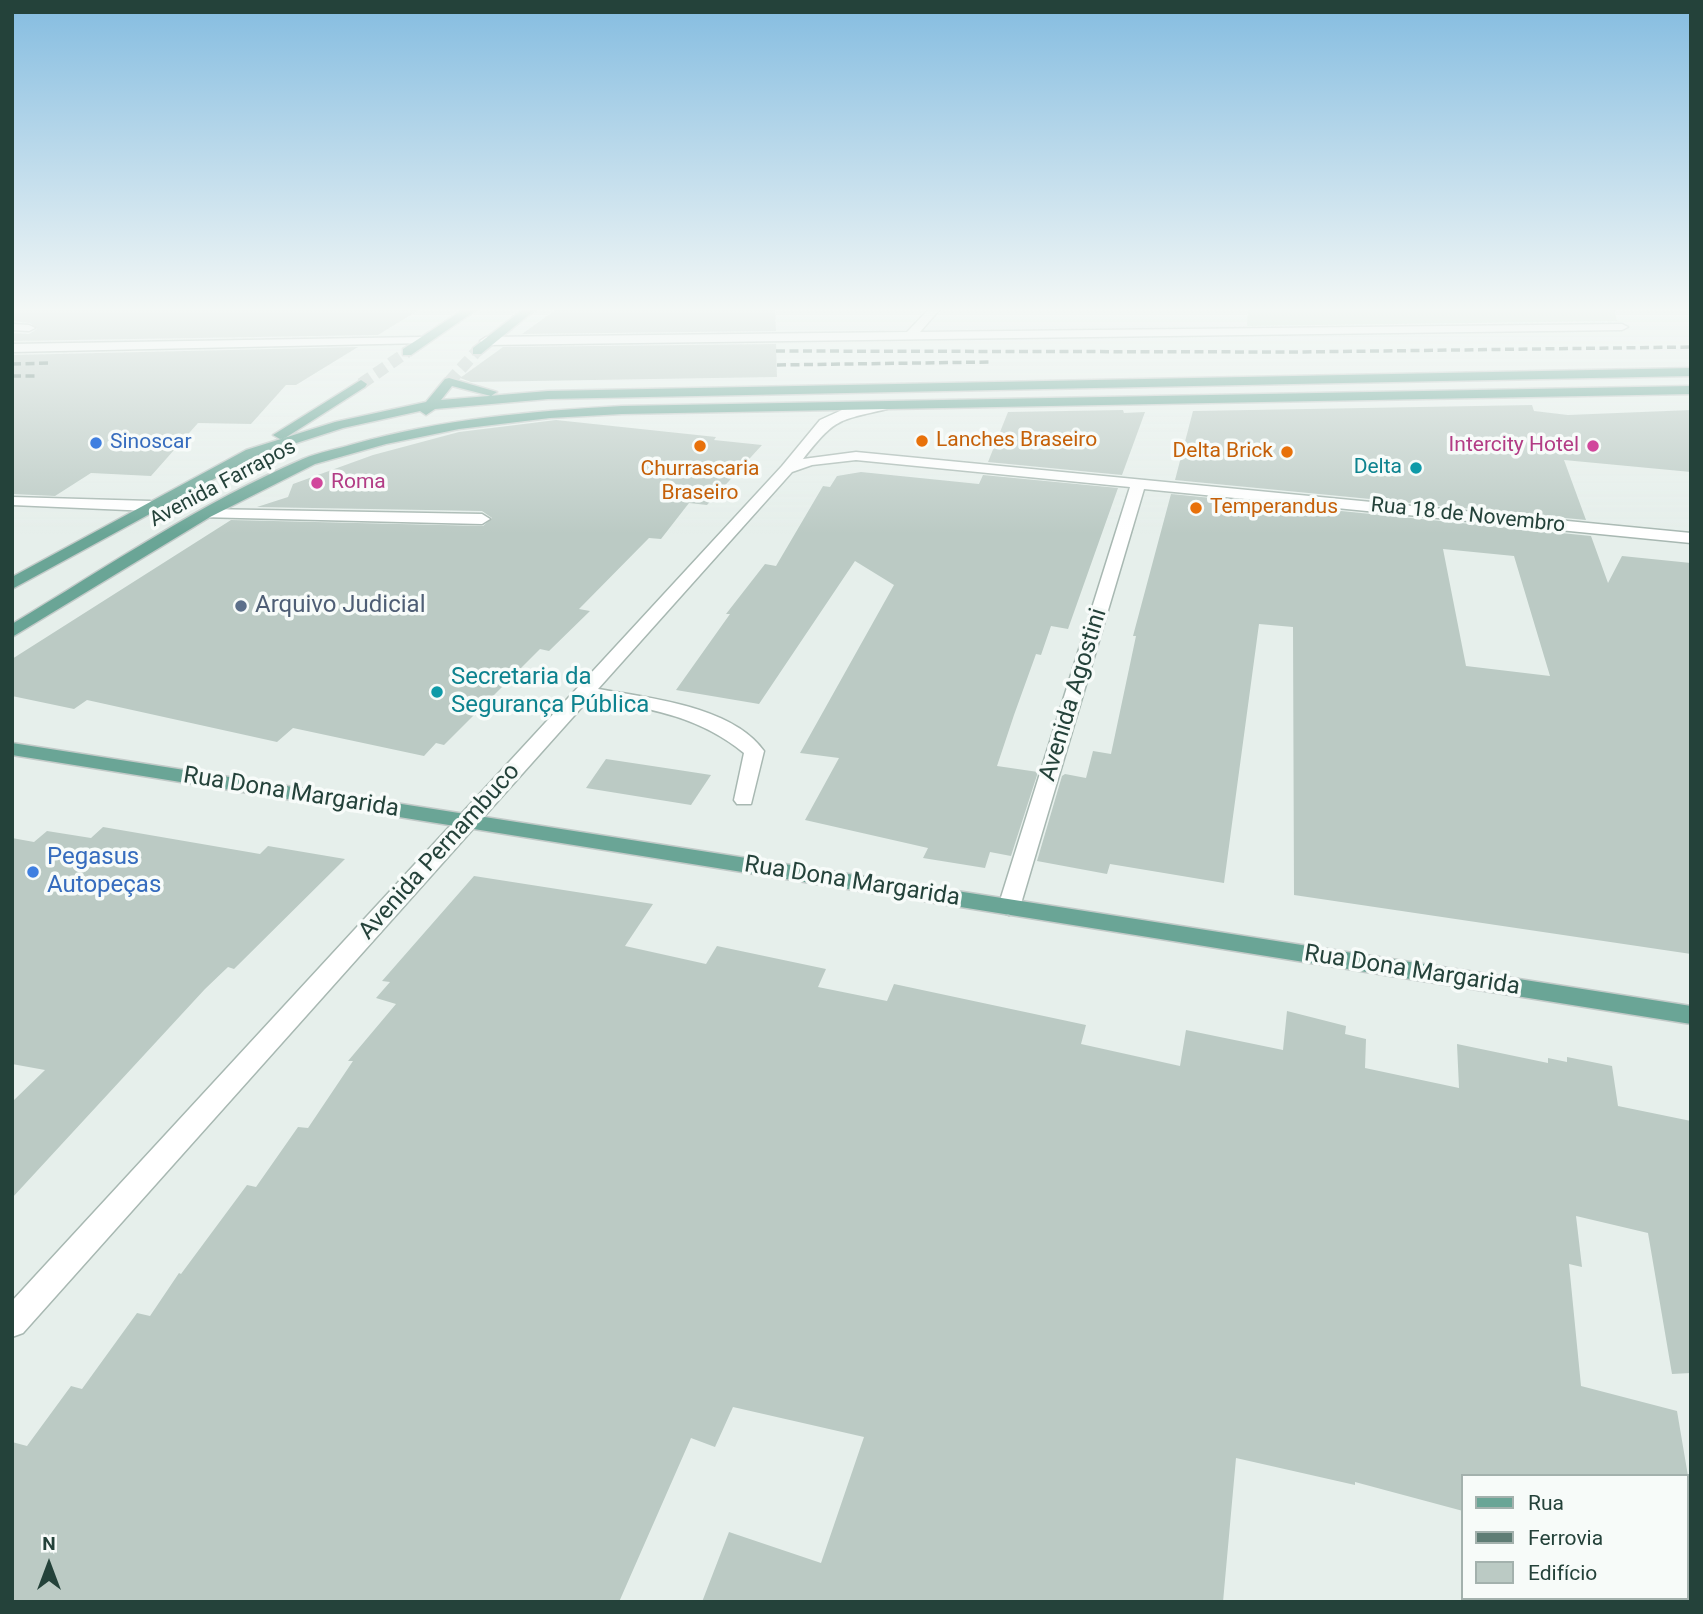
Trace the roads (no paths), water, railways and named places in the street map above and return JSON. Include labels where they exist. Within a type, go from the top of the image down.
[{"type":"main road","points":[[333,453],[360,439],[409,425],[431,405],[448,383]]},
{"type":"main road","points":[[454,383],[493,393],[548,395]]},
{"type":"main road","name":"Avenida Farrapos","points":[[12,583],[251,453],[327,428],[431,405],[548,395],[1128,383]]},
{"type":"main road","points":[[251,453],[361,384]]},
{"type":"main road","name":"Avenida Farrapos","points":[[12,632],[257,485],[333,453],[436,429],[550,414],[1691,390]]},
{"type":"main road","name":"Rua Dona Margarida","points":[[12,749],[1691,1015]]},
{"type":"street","name":"Avenida Pernambuco","points":[[12,1323],[585,692],[825,423],[848,413],[882,406]]},
{"type":"street","name":"Rua 18 de Novembro","points":[[786,469],[821,459],[856,456],[1691,538]]},
{"type":"street","name":"Avenida Agostini","points":[[1009,907],[1138,484]]},
{"type":"street","points":[[12,501],[150,506]]},
{"type":"street","points":[[205,514],[482,519]]},
{"type":"street","points":[[585,692],[701,715],[735,733],[754,751],[744,800]]},
{"type":"place","name":"Lanches Braseiro","points":[[922,441]]},
{"type":"place","name":"Sinoscar","points":[[96,443]]},
{"type":"place","name":"Churrascaria Braseiro","points":[[700,446]]},
{"type":"place","name":"Intercity Hotel","points":[[1593,446]]},
{"type":"place","name":"Delta Brick","points":[[1287,452]]},
{"type":"place","name":"Delta","points":[[1416,468]]},
{"type":"place","name":"Roma","points":[[317,483]]},
{"type":"place","name":"Temperandus","points":[[1196,508]]},
{"type":"place","name":"Arquivo Judicial","points":[[241,606]]},
{"type":"place","name":"Secretaria da Segurança Pública","points":[[437,692]]},
{"type":"place","name":"Pegasus Autopeças","points":[[33,872]]}]
